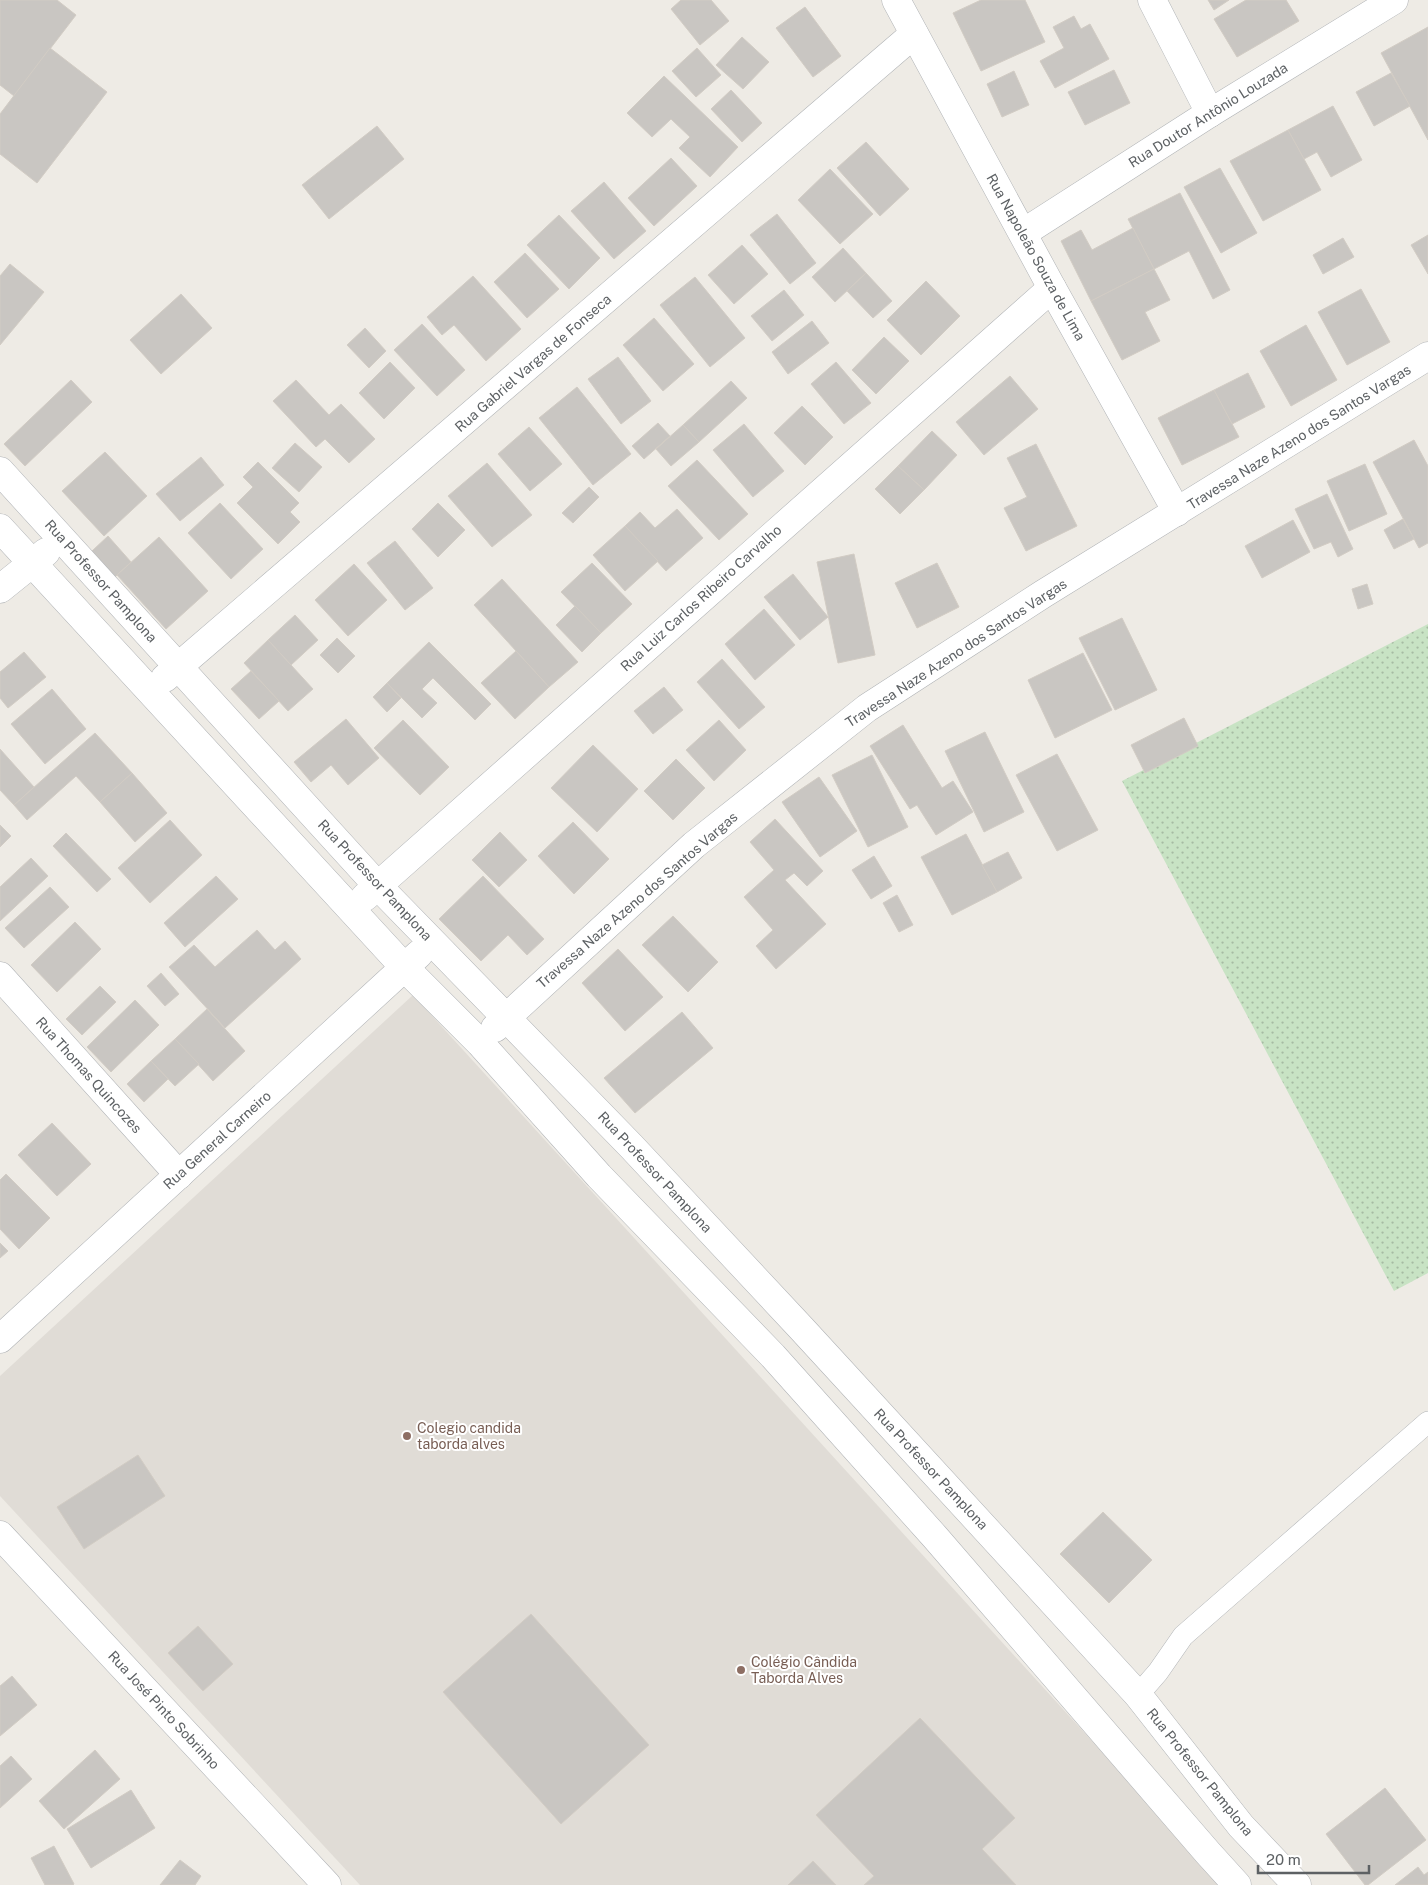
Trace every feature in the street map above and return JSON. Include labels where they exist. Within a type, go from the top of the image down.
[{"type":"street","name":"Rua Napoleão Souza de Lima","points":[[896,0],[1052,288],[1177,512]]},
{"type":"street","points":[[1152,0],[1210,113]]},
{"type":"street","name":"Rua Doutor Antônio Louzada","points":[[1023,234],[1210,113],[1394,0]]},
{"type":"street","name":"Rua Gabriel Vargas de Fonseca","points":[[151,691],[914,34]]},
{"type":"street","name":"Rua Luiz Carlos Ribeiro Carvalho","points":[[351,910],[1052,288]]},
{"type":"street","name":"Travessa Naze Azeno dos Santos Vargas","points":[[480,1043],[506,1016],[694,845],[867,708],[1043,594],[1428,356]]},
{"type":"street","name":"Rua Professor Pamplona","points":[[0,471],[377,885],[506,1016],[802,1329],[1138,1695],[1240,1826],[1298,1885]]},
{"type":"street","points":[[0,528],[405,968],[480,1043],[600,1176],[773,1356],[935,1537],[1237,1885]]},
{"type":"street","points":[[0,588],[62,539]]},
{"type":"street","points":[[254,804],[280,778]]},
{"type":"street","name":"Rua General Carneiro","points":[[0,1339],[405,968],[432,941]]},
{"type":"street","name":"Rua Thomas Quincozes","points":[[0,976],[179,1174]]},
{"type":"street","points":[[773,1356],[802,1329]]},
{"type":"street","name":"Rua José Pinto Sobrinho","points":[[0,1535],[327,1885]]},
{"type":"street","points":[[1208,1853],[1240,1826]]},
{"type":"lane","points":[[1138,1695],[1158,1672],[1183,1636],[1428,1422]]},
{"type":"shaded area","name":"Colegio candida taborda alves","points":[[413,995],[1223,1885],[360,1885],[0,1496],[0,1376]]},
{"type":"green space","points":[[1428,624],[1428,1273],[1394,1291],[1122,781]]},
{"type":"building","points":[[0,0],[57,0],[76,15],[14,96],[0,85]]},
{"type":"building","points":[[681,0],[711,0],[729,21],[700,45],[671,9]]},
{"type":"building","points":[[981,0],[1025,0],[1045,42],[981,71],[953,13]]},
{"type":"building","points":[[1208,0],[1229,0],[1214,10]]},
{"type":"building","points":[[1246,0],[1286,0],[1299,21],[1237,57],[1214,19]]},
{"type":"building","points":[[805,7],[841,56],[813,77],[776,28]]},
{"type":"building","points":[[1074,16],[1081,29],[1090,24],[1109,59],[1055,88],[1040,61],[1064,48],[1053,27]]},
{"type":"building","points":[[1428,27],[1428,140],[1381,53]]},
{"type":"building","points":[[742,37],[769,62],[743,89],[716,65]]},
{"type":"building","points":[[50,48],[107,92],[37,183],[0,154],[0,114]]},
{"type":"building","points":[[697,48],[721,75],[696,97],[672,71]]},
{"type":"building","points":[[1114,70],[1130,103],[1085,125],[1068,92]]},
{"type":"building","points":[[1014,71],[1029,105],[1002,117],[987,84]]},
{"type":"building","points":[[1391,73],[1410,106],[1374,126],[1356,92]]},
{"type":"building","points":[[664,76],[738,147],[710,177],[679,148],[690,137],[671,119],[652,137],[627,113]]},
{"type":"building","points":[[731,90],[762,123],[742,142],[711,109]]},
{"type":"building","points":[[1333,106],[1362,160],[1331,177],[1317,152],[1304,159],[1288,130]]},
{"type":"building","points":[[377,126],[404,159],[329,219],[302,185]]},
{"type":"building","points":[[1288,130],[1321,190],[1263,221],[1230,161]]},
{"type":"building","points":[[866,142],[909,189],[880,216],[837,168]]},
{"type":"building","points":[[671,158],[697,186],[654,226],[628,198]]},
{"type":"building","points":[[1220,168],[1257,233],[1221,253],[1184,187]]},
{"type":"building","points":[[830,169],[873,214],[840,244],[798,200]]},
{"type":"building","points":[[604,182],[646,231],[614,259],[571,211]]},
{"type":"building","points":[[1180,193],[1230,290],[1213,299],[1189,251],[1154,269],[1128,219]]},
{"type":"building","points":[[777,214],[816,263],[790,284],[750,235]]},
{"type":"building","points":[[559,215],[600,258],[569,289],[527,245]]},
{"type":"building","points":[[1133,228],[1154,269],[1091,301],[1061,241],[1081,230],[1092,250]]},
{"type":"building","points":[[1428,235],[1428,274],[1411,245]]},
{"type":"building","points":[[1343,238],[1354,257],[1323,274],[1313,255]]},
{"type":"building","points":[[742,245],[768,274],[734,304],[708,275]]},
{"type":"building","points":[[843,248],[866,273],[835,302],[812,277]]},
{"type":"building","points":[[525,253],[559,289],[527,318],[494,282]]},
{"type":"building","points":[[10,264],[44,292],[0,345],[0,276]]},
{"type":"building","points":[[1154,269],[1170,300],[1145,312],[1160,341],[1122,360],[1091,301]]},
{"type":"building","points":[[866,273],[892,301],[873,318],[847,291]]},
{"type":"building","points":[[473,276],[521,329],[486,361],[454,325],[442,335],[427,317]]},
{"type":"building","points":[[695,277],[745,338],[710,367],[660,305]]},
{"type":"building","points":[[926,281],[960,316],[921,355],[887,320]]},
{"type":"building","points":[[1361,289],[1390,342],[1347,365],[1318,312]]},
{"type":"building","points":[[784,290],[804,315],[772,341],[751,316]]},
{"type":"building","points":[[181,294],[212,328],[161,374],[130,340]]},
{"type":"building","points":[[654,318],[694,364],[663,391],[623,345]]},
{"type":"building","points":[[812,321],[829,343],[788,374],[772,352]]},
{"type":"building","points":[[422,324],[465,370],[437,396],[394,350]]},
{"type":"building","points":[[1306,325],[1337,380],[1291,406],[1260,351]]},
{"type":"building","points":[[365,328],[386,351],[369,368],[347,345]]},
{"type":"building","points":[[884,337],[909,361],[876,394],[852,370]]},
{"type":"building","points":[[618,357],[651,401],[621,424],[588,379]]},
{"type":"building","points":[[390,362],[415,388],[384,419],[359,393]]},
{"type":"building","points":[[836,362],[871,403],[844,424],[811,384]]},
{"type":"building","points":[[1248,373],[1265,407],[1232,424],[1214,390]]},
{"type":"building","points":[[1010,376],[1038,409],[984,455],[956,422]]},
{"type":"building","points":[[71,380],[92,402],[25,466],[4,444]]},
{"type":"building","points":[[296,380],[329,415],[341,404],[375,439],[349,463],[325,439],[316,447],[273,401]]},
{"type":"building","points":[[731,381],[747,398],[699,442],[683,425]]},
{"type":"building","points":[[577,387],[631,454],[593,485],[539,418]]},
{"type":"building","points":[[1214,390],[1239,437],[1182,465],[1158,418]]},
{"type":"building","points":[[802,406],[833,437],[805,465],[774,433]]},
{"type":"building","points":[[658,423],[670,436],[644,459],[632,446]]},
{"type":"building","points":[[744,424],[784,471],[753,497],[713,450]]},
{"type":"building","points":[[683,425],[699,442],[671,466],[656,449]]},
{"type":"building","points":[[529,427],[562,464],[530,491],[498,454]]},
{"type":"building","points":[[932,431],[957,455],[924,490],[898,466]]},
{"type":"building","points":[[1414,440],[1428,466],[1428,543],[1419,548],[1373,462]]},
{"type":"building","points":[[295,443],[322,467],[299,492],[272,468]]},
{"type":"building","points":[[1036,444],[1077,526],[1026,551],[1004,508],[1027,497],[1007,458]]},
{"type":"building","points":[[105,452],[147,496],[104,536],[62,491]]},
{"type":"building","points":[[201,457],[224,485],[180,521],[156,494]]},
{"type":"building","points":[[697,460],[748,514],[719,540],[668,486]]},
{"type":"building","points":[[258,462],[299,503],[290,512],[300,522],[278,544],[237,503],[253,487],[243,477]]},
{"type":"building","points":[[487,463],[532,515],[492,547],[448,496]]},
{"type":"building","points":[[1365,464],[1387,514],[1349,531],[1327,481]]},
{"type":"building","points":[[898,466],[924,490],[900,514],[875,489]]},
{"type":"building","points":[[589,487],[599,497],[573,523],[562,513]]},
{"type":"building","points":[[1327,494],[1353,549],[1338,557],[1331,542],[1314,549],[1295,509]]},
{"type":"building","points":[[220,503],[263,549],[231,579],[188,533]]},
{"type":"building","points":[[438,503],[465,530],[438,557],[412,529]]},
{"type":"building","points":[[677,509],[703,538],[666,571],[625,526],[640,512],[655,528]]},
{"type":"building","points":[[1403,519],[1414,539],[1394,549],[1384,530]]},
{"type":"building","points":[[1293,520],[1310,552],[1262,578],[1245,546]]},
{"type":"building","points":[[625,526],[658,561],[625,591],[593,555]]},
{"type":"building","points":[[108,536],[131,562],[115,577],[92,551]]},
{"type":"building","points":[[159,537],[208,591],[166,629],[117,575]]},
{"type":"building","points":[[395,541],[433,588],[405,610],[367,563]]},
{"type":"building","points":[[854,554],[875,655],[838,663],[817,562]]},
{"type":"building","points":[[592,563],[632,604],[601,633],[561,592]]},
{"type":"building","points":[[937,563],[959,607],[917,628],[895,583]]},
{"type":"building","points":[[354,564],[387,600],[348,636],[315,600]]},
{"type":"building","points":[[793,574],[828,617],[800,640],[764,597]]},
{"type":"building","points":[[502,579],[578,662],[549,687],[474,605]]},
{"type":"building","points":[[1367,584],[1373,604],[1358,609],[1352,589]]},
{"type":"building","points":[[575,606],[601,633],[582,652],[556,625]]},
{"type":"building","points":[[764,609],[795,645],[755,680],[725,644]]},
{"type":"building","points":[[295,615],[318,640],[291,665],[268,640]]},
{"type":"building","points":[[1122,618],[1157,690],[1115,710],[1079,638]]},
{"type":"building","points":[[337,638],[355,656],[338,673],[320,655]]},
{"type":"building","points":[[268,640],[313,689],[288,711],[244,663]]},
{"type":"building","points":[[429,642],[491,704],[475,720],[433,678],[422,689],[437,703],[422,718],[387,683]]},
{"type":"building","points":[[516,651],[549,687],[515,719],[481,683]]},
{"type":"building","points":[[24,652],[46,677],[8,708],[0,698],[0,672]]},
{"type":"building","points":[[1083,653],[1112,710],[1055,738],[1028,680]]},
{"type":"building","points":[[722,659],[765,707],[739,729],[697,682]]},
{"type":"building","points":[[251,671],[279,701],[259,719],[231,689]]},
{"type":"building","points":[[387,683],[401,698],[387,712],[373,697]]},
{"type":"building","points":[[664,687],[683,710],[653,734],[634,711]]},
{"type":"building","points":[[52,689],[86,729],[45,764],[11,724]]},
{"type":"building","points":[[1184,718],[1198,746],[1145,773],[1131,745]]},
{"type":"building","points":[[346,719],[379,758],[348,785],[331,765],[311,782],[294,762]]},
{"type":"building","points":[[403,720],[449,767],[420,795],[374,748]]},
{"type":"building","points":[[719,720],[746,750],[714,781],[686,750]]},
{"type":"building","points":[[903,725],[942,788],[953,781],[973,812],[936,835],[917,805],[910,809],[870,746]]},
{"type":"building","points":[[985,732],[1024,812],[984,832],[945,751]]},
{"type":"building","points":[[95,733],[132,773],[100,802],[76,776],[27,820],[14,805]]},
{"type":"building","points":[[593,745],[638,789],[597,832],[551,788]]},
{"type":"building","points":[[0,749],[34,787],[14,805],[0,790]]},
{"type":"building","points":[[1057,754],[1098,830],[1057,851],[1016,775]]},
{"type":"building","points":[[872,755],[908,827],[868,847],[832,775]]},
{"type":"building","points":[[676,759],[705,788],[673,820],[644,791]]},
{"type":"building","points":[[132,773],[167,813],[135,842],[100,802]]},
{"type":"building","points":[[819,777],[857,831],[820,857],[782,802]]},
{"type":"building","points":[[775,819],[823,871],[807,886],[794,873],[785,880],[826,924],[776,969],[756,946],[773,930],[744,897],[774,870],[750,842]]},
{"type":"building","points":[[170,820],[202,855],[150,903],[118,868]]},
{"type":"building","points":[[573,822],[609,859],[574,894],[538,856]]},
{"type":"building","points":[[0,825],[11,836],[0,847]]},
{"type":"building","points":[[500,832],[527,860],[499,887],[472,860]]},
{"type":"building","points":[[66,833],[111,879],[97,892],[53,846]]},
{"type":"building","points":[[966,834],[997,892],[952,915],[921,857]]},
{"type":"building","points":[[1008,852],[1022,878],[997,892],[982,865]]},
{"type":"building","points":[[874,856],[892,886],[871,899],[852,870]]},
{"type":"building","points":[[31,858],[48,876],[0,921],[0,887]]},
{"type":"building","points":[[216,876],[238,899],[185,947],[164,923]]},
{"type":"building","points":[[483,876],[544,939],[527,955],[508,935],[481,961],[439,919]]},
{"type":"building","points":[[50,887],[69,907],[24,948],[5,928]]},
{"type":"building","points":[[897,895],[913,925],[899,932],[883,903]]},
{"type":"building","points":[[673,916],[718,962],[688,992],[642,945]]},
{"type":"building","points":[[75,922],[101,949],[57,992],[31,965]]},
{"type":"building","points":[[257,930],[275,950],[285,941],[301,959],[225,1028],[169,967],[194,945],[215,967]]},
{"type":"building","points":[[618,949],[663,997],[625,1031],[582,983]]},
{"type":"building","points":[[161,973],[179,994],[165,1006],[147,986]]},
{"type":"building","points":[[100,986],[116,1002],[82,1035],[66,1019]]},
{"type":"building","points":[[135,1000],[159,1025],[111,1072],[87,1047]]},
{"type":"building","points":[[207,1009],[245,1051],[213,1081],[175,1039]]},
{"type":"building","points":[[682,1012],[713,1048],[635,1113],[604,1078]]},
{"type":"building","points":[[175,1039],[199,1064],[175,1086],[151,1061]]},
{"type":"building","points":[[151,1061],[168,1079],[144,1102],[127,1084]]},
{"type":"building","points":[[52,1123],[91,1164],[57,1196],[18,1155]]},
{"type":"building","points":[[6,1174],[50,1218],[19,1249],[0,1229],[0,1180]]},
{"type":"building","points":[[0,1243],[8,1251],[0,1258]]},
{"type":"building","points":[[138,1455],[165,1496],[84,1549],[57,1507]]},
{"type":"building","points":[[1103,1512],[1152,1560],[1109,1603],[1060,1554]]},
{"type":"building","points":[[531,1614],[649,1745],[561,1824],[443,1692]]},
{"type":"building","points":[[198,1626],[233,1664],[203,1691],[168,1653]]},
{"type":"building","points":[[12,1676],[37,1705],[0,1736],[0,1686]]},
{"type":"building","points":[[920,1718],[1015,1818],[982,1849],[1016,1885],[864,1885],[874,1876],[816,1815]]},
{"type":"building","points":[[95,1750],[120,1779],[64,1829],[39,1801]]},
{"type":"building","points":[[11,1756],[32,1779],[0,1808],[0,1766]]},
{"type":"building","points":[[1385,1788],[1426,1840],[1368,1885],[1365,1885],[1326,1834]]},
{"type":"building","points":[[131,1790],[155,1828],[91,1868],[67,1829]]},
{"type":"building","points":[[54,1846],[73,1885],[45,1885],[31,1858]]},
{"type":"building","points":[[180,1860],[201,1876],[195,1885],[160,1885]]},
{"type":"building","points":[[813,1861],[836,1885],[788,1885]]},
{"type":"building","points":[[1418,1867],[1424,1875],[1428,1872],[1428,1885],[1395,1885]]},
{"type":"place","name":"Colegio candida taborda alves","points":[[407,1436]]},
{"type":"place","name":"Colégio Cândida Taborda Alves","points":[[741,1670]]}]
